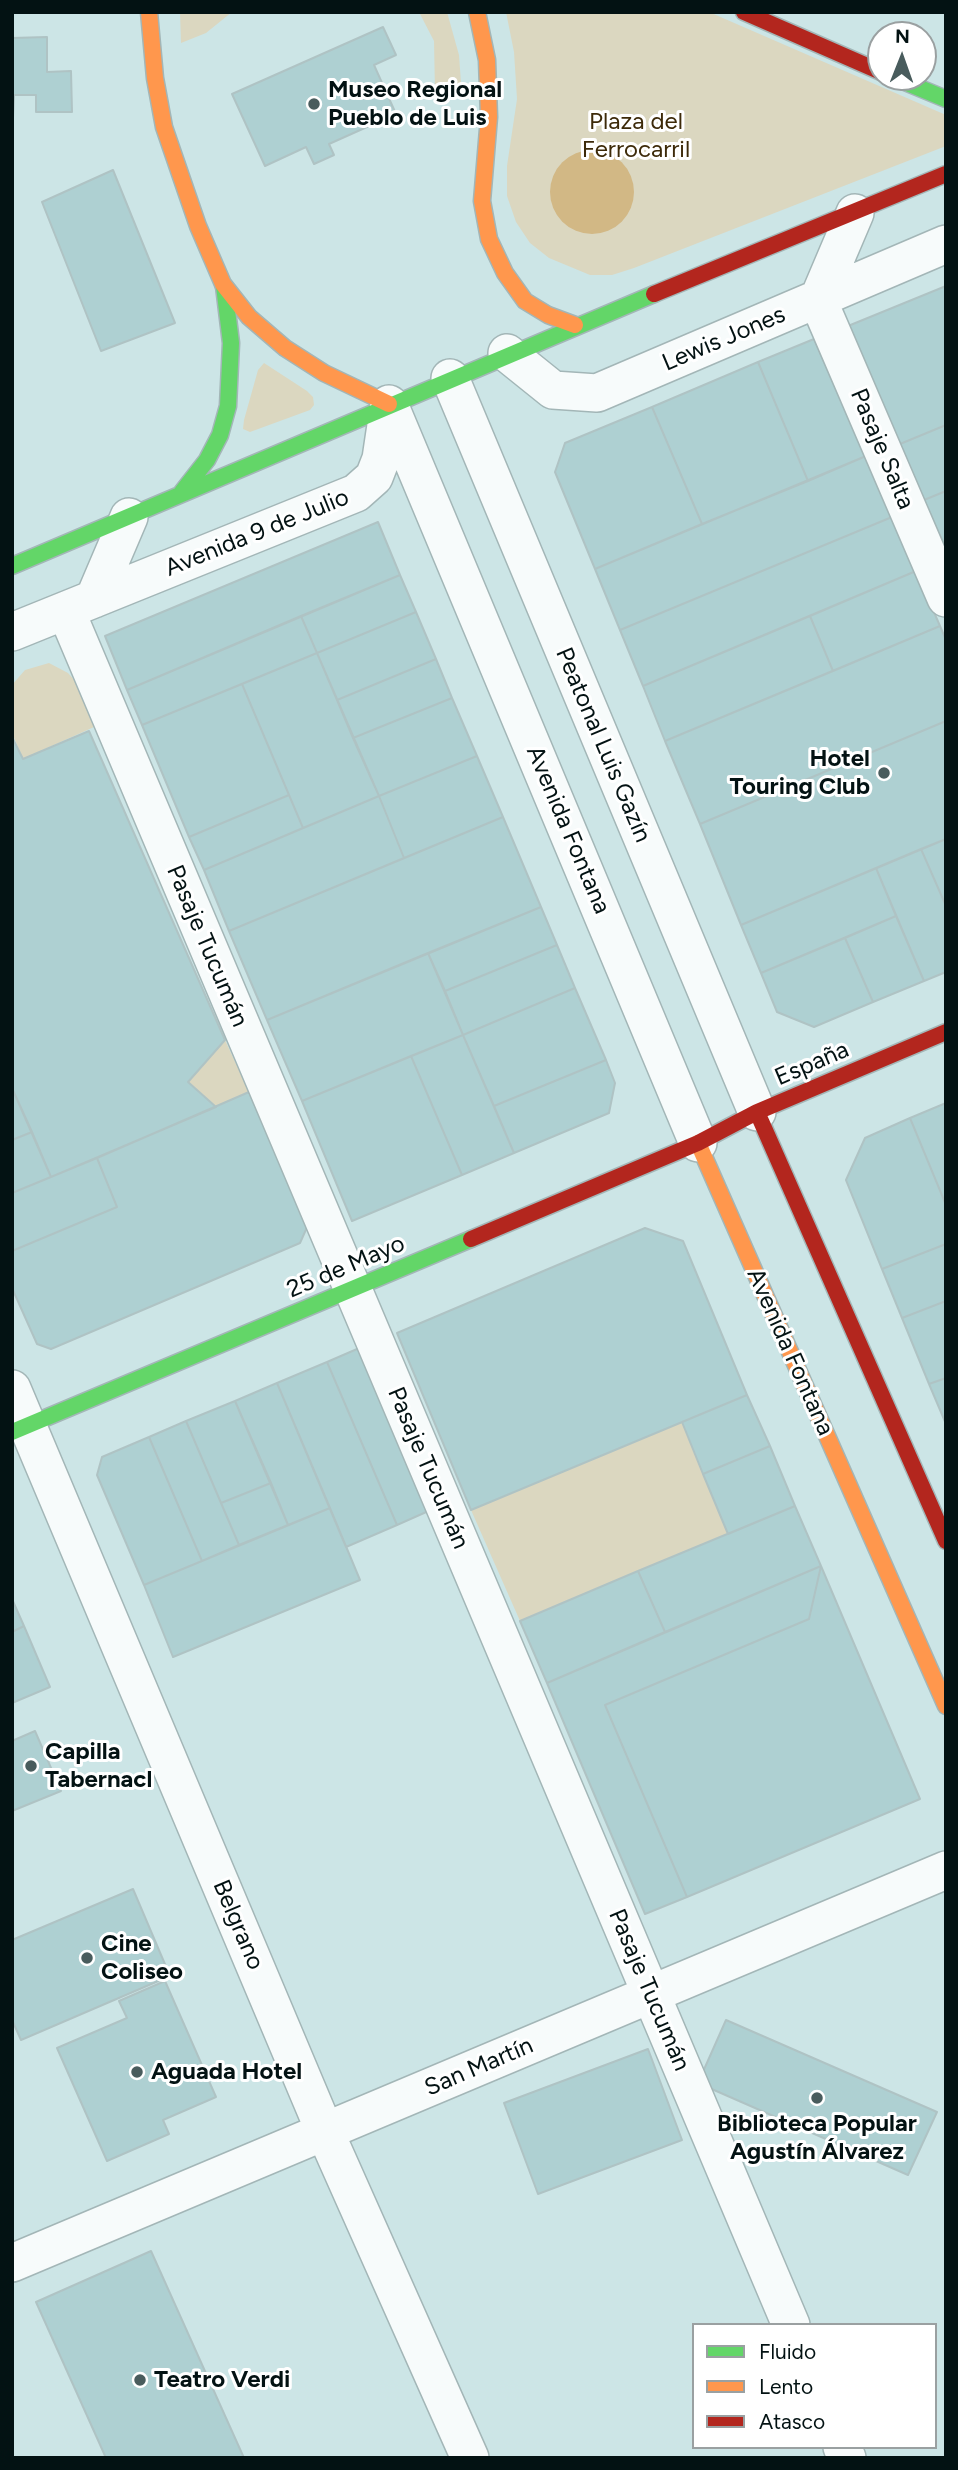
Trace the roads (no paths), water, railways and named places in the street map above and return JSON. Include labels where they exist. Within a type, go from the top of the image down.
[{"type":"street","points":[[149,12],[155,78],[164,127],[193,213],[223,284],[232,343],[228,406],[220,435],[207,460],[182,493]]},
{"type":"street","points":[[477,12],[488,60],[489,117],[482,201],[489,239],[505,273],[526,301],[548,315],[575,325]]},
{"type":"street","points":[[744,12],[867,66]]},
{"type":"street","points":[[927,91],[946,99]]},
{"type":"street","points":[[12,566],[450,377],[946,174]]},
{"type":"street","points":[[818,300],[855,213]]},
{"type":"street","name":"Lewis Jones","points":[[507,354],[553,390],[597,393],[946,244]]},
{"type":"street","points":[[223,284],[249,317],[285,348],[324,373],[389,404]]},
{"type":"street","name":"Pasaje Salta","points":[[818,300],[946,598]]},
{"type":"street","name":"Peatonal Luis Gazín","points":[[450,377],[757,1112]]},
{"type":"street","name":"Avenida 9 de Julio","points":[[12,632],[356,493],[374,477],[382,459],[389,404]]},
{"type":"street","name":"Avenida Fontana","points":[[389,404],[698,1143],[946,1706]]},
{"type":"street","points":[[80,605],[129,517]]},
{"type":"street","name":"Pasaje Tucumán","points":[[80,605],[352,1289],[790,2323]]},
{"type":"street","name":"España","points":[[698,1143],[757,1112],[946,1032]]},
{"type":"street","points":[[757,1112],[946,1541]]},
{"type":"street","name":"25 de Mayo","points":[[20,1429],[698,1143]]},
{"type":"street","name":"Belgrano","points":[[12,1389],[20,1429],[325,2132],[470,2458]]},
{"type":"street","name":"San Martín","points":[[12,2263],[946,1870]]},
{"type":"place","name":"Museo Regional Pueblo de Luis","points":[[314,104]]},
{"type":"place","name":"Hotel Touring Club","points":[[884,773]]},
{"type":"place","name":"Capilla Tabernacl","points":[[31,1766]]},
{"type":"place","name":"Cine Coliseo","points":[[87,1958]]},
{"type":"place","name":"Aguada Hotel","points":[[137,2072]]},
{"type":"place","name":"Biblioteca Popular Agustín Álvarez","points":[[817,2098]]},
{"type":"place","name":"Teatro Verdi","points":[[140,2380]]},
{"type":"park label","name":"Plaza del Ferrocarril","points":[[636,136]]}]
